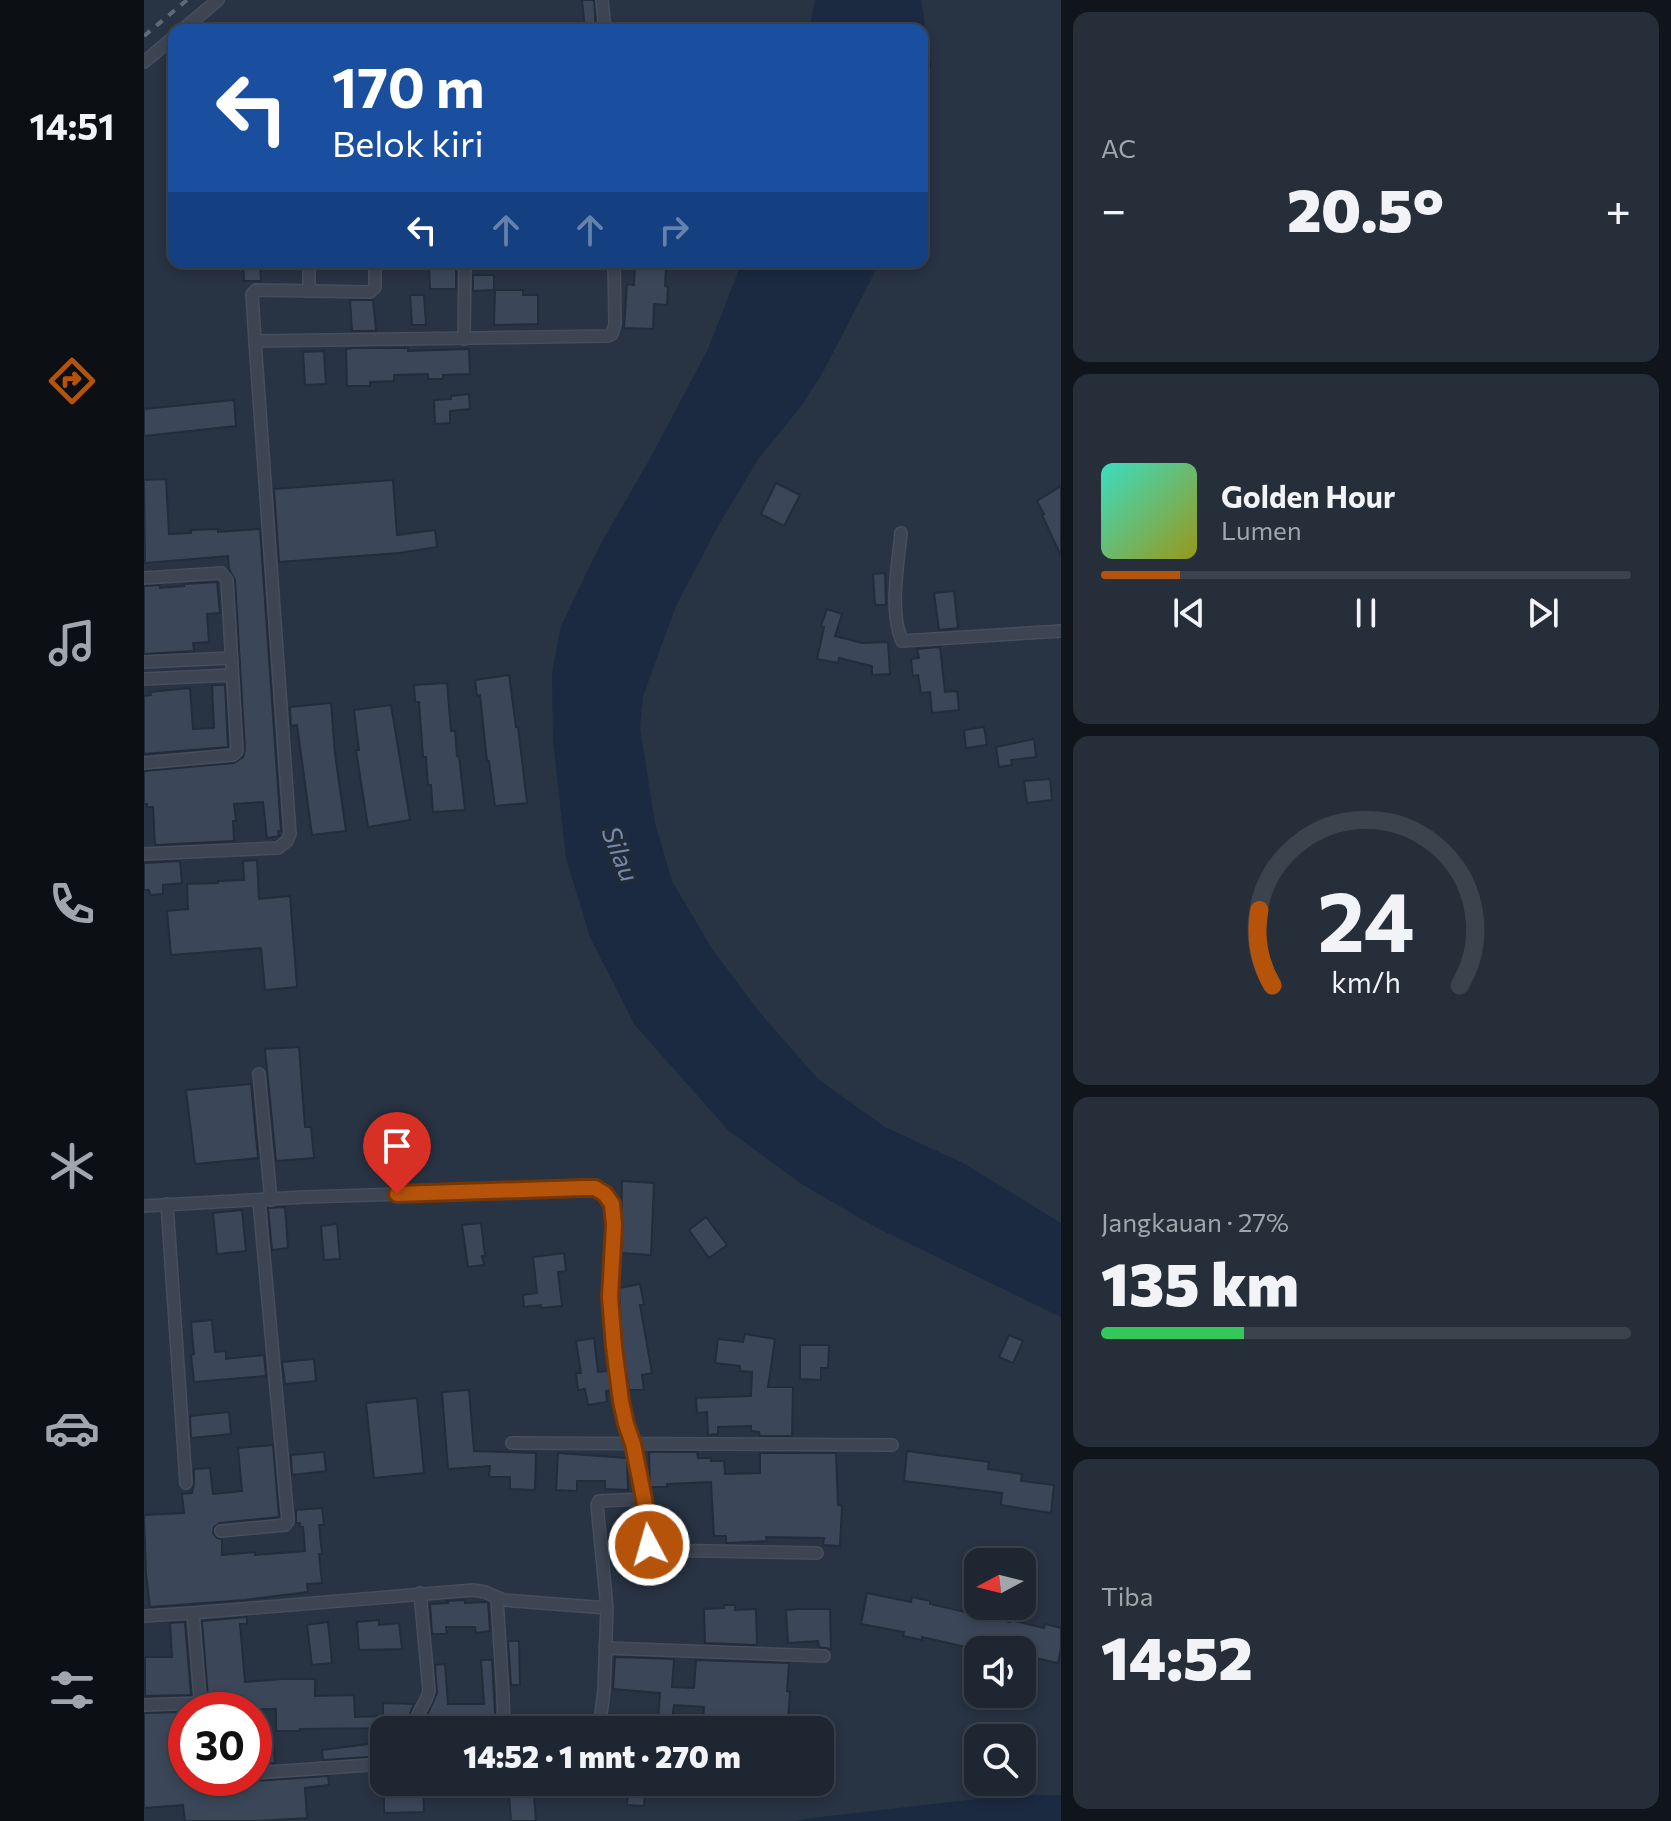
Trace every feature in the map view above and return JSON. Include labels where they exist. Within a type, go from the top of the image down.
[{"type":"street","points":[[189,24],[218,0]]},
{"type":"street","points":[[602,0],[604,24]]},
{"type":"street","points":[[144,62],[168,42]]},
{"type":"street","points":[[309,268],[309,291]]},
{"type":"street","points":[[144,854],[278,848],[287,841],[291,830],[252,294],[261,289],[370,292],[375,287],[375,268]]},
{"type":"street","points":[[464,339],[465,268]]},
{"type":"street","points":[[255,341],[608,336],[612,334],[615,324],[614,268]]},
{"type":"street","points":[[901,533],[895,595],[902,641],[1061,631]]},
{"type":"street","points":[[144,578],[221,573],[227,580],[236,753],[144,763]]},
{"type":"street","points":[[144,662],[231,658]]},
{"type":"street","points":[[144,679],[232,675]]},
{"type":"street","points":[[221,1531],[285,1525],[288,1521],[259,1074]]},
{"type":"street","points":[[144,1206],[321,1196],[595,1188],[605,1194],[612,1204],[614,1225],[610,1297],[614,1347],[623,1413],[644,1499],[649,1545],[654,1550],[817,1553]]},
{"type":"street","points":[[167,1204],[186,1483]]},
{"type":"street","points":[[512,1443],[892,1445]]},
{"type":"street","points":[[601,1716],[607,1608],[598,1502],[644,1499]]},
{"type":"street","points":[[144,1616],[479,1590],[497,1599],[607,1608]]},
{"type":"street","points":[[418,1716],[429,1691],[420,1593]]},
{"type":"street","points":[[497,1599],[504,1716]]},
{"type":"street","points":[[193,1613],[199,1692]]},
{"type":"street","points":[[605,1648],[824,1656]]},
{"type":"street","points":[[144,1705],[168,1706]]},
{"type":"street","points":[[272,1772],[370,1765]]},
{"type":"water","points":[[815,0],[921,0],[925,24],[810,24]]},
{"type":"water","points":[[928,46],[931,65],[928,83]]},
{"type":"water","name":"Silau","points":[[740,268],[877,268],[823,372],[802,405],[759,458],[718,526],[676,606],[643,696],[640,728],[655,823],[672,881],[712,949],[760,1013],[818,1079],[885,1127],[963,1163],[1061,1223],[1061,1317],[875,1227],[800,1183],[728,1130],[634,1024],[590,937],[566,858],[553,740],[552,673],[561,626],[599,547],[708,349]]},
{"type":"water","points":[[1061,1795],[1061,1821],[795,1821],[1003,1796]]},
{"type":"building","points":[[582,0],[594,0],[596,24],[584,24]]},
{"type":"building","points":[[243,268],[260,268],[261,281],[244,281]]},
{"type":"building","points":[[429,268],[456,268],[456,289],[430,289]]},
{"type":"building","points":[[635,268],[666,268],[667,305],[654,304],[653,329],[624,328],[627,284],[634,285]]},
{"type":"building","points":[[473,275],[494,275],[494,290],[473,291]]},
{"type":"building","points":[[495,290],[523,290],[523,295],[538,295],[538,324],[494,325]]},
{"type":"building","points":[[410,295],[424,295],[426,325],[412,325]]},
{"type":"building","points":[[350,300],[373,300],[376,331],[352,331]]},
{"type":"building","points":[[408,348],[408,351],[469,349],[470,374],[443,375],[443,379],[428,379],[428,374],[394,375],[394,381],[370,382],[370,386],[347,386],[346,349]]},
{"type":"building","points":[[324,351],[326,384],[305,385],[303,352]]},
{"type":"building","points":[[469,394],[470,409],[450,411],[450,423],[435,424],[434,400]]},
{"type":"building","points":[[234,400],[236,426],[144,436],[144,409]]},
{"type":"building","points":[[166,479],[169,534],[191,533],[191,530],[260,529],[279,836],[267,838],[263,802],[234,804],[234,841],[155,845],[153,807],[144,804],[144,771],[234,763],[243,757],[245,750],[235,580],[229,569],[228,556],[145,563],[144,480]]},
{"type":"building","points":[[393,480],[397,535],[435,530],[437,547],[279,562],[274,489]]},
{"type":"building","points":[[776,483],[800,495],[784,526],[761,514]]},
{"type":"building","points":[[1061,486],[1061,556],[1037,501]]},
{"type":"building","points":[[885,573],[886,605],[875,605],[873,574]]},
{"type":"building","points":[[217,582],[220,613],[207,614],[209,642],[193,643],[194,651],[144,654],[144,586],[160,585],[160,588]]},
{"type":"building","points":[[954,591],[958,628],[939,630],[934,593]]},
{"type":"building","points":[[827,609],[842,614],[835,636],[862,643],[888,642],[890,674],[872,675],[872,666],[839,658],[838,663],[817,659],[824,627],[821,626]]},
{"type":"building","points":[[940,647],[945,692],[957,691],[959,710],[932,713],[930,692],[921,693],[918,675],[913,676],[911,659],[919,658],[917,649]]},
{"type":"building","points":[[509,675],[527,803],[495,806],[480,695],[477,696],[475,680]]},
{"type":"building","points":[[447,683],[451,731],[455,731],[465,810],[433,812],[426,757],[423,757],[419,702],[415,702],[414,685]]},
{"type":"building","points":[[212,685],[225,685],[228,747],[144,754],[144,696],[151,695],[150,692],[190,688],[193,729],[214,728]]},
{"type":"building","points":[[331,703],[346,831],[312,835],[297,725],[291,726],[290,707]]},
{"type":"building","points":[[391,705],[410,820],[368,827],[356,750],[359,750],[354,710]]},
{"type":"building","points":[[984,727],[987,745],[966,748],[964,730]]},
{"type":"building","points":[[1034,739],[1036,757],[1011,760],[1012,765],[999,767],[996,747]]},
{"type":"building","points":[[1050,779],[1052,800],[1027,803],[1024,781]]},
{"type":"building","points":[[257,860],[259,899],[290,896],[297,987],[265,990],[261,948],[171,955],[167,911],[188,909],[187,884],[244,880],[243,861]]},
{"type":"building","points":[[180,861],[182,883],[163,885],[163,894],[150,895],[149,890],[144,890],[144,863]]},
{"type":"building","points":[[299,1047],[305,1127],[311,1127],[314,1158],[276,1161],[265,1049]]},
{"type":"building","points":[[251,1084],[258,1158],[195,1164],[186,1090]]},
{"type":"building","points":[[622,1181],[654,1183],[651,1255],[621,1253]]},
{"type":"building","points":[[285,1207],[288,1248],[272,1250],[268,1208]]},
{"type":"building","points":[[242,1210],[246,1251],[217,1254],[213,1213]]},
{"type":"building","points":[[706,1217],[727,1245],[709,1258],[689,1230]]},
{"type":"building","points":[[481,1223],[484,1265],[468,1267],[462,1225]]},
{"type":"building","points":[[337,1224],[340,1259],[324,1260],[321,1226]]},
{"type":"building","points":[[564,1253],[566,1271],[558,1272],[562,1306],[524,1307],[523,1295],[537,1293],[533,1257]]},
{"type":"building","points":[[640,1284],[644,1305],[640,1305],[652,1373],[642,1375],[644,1390],[629,1390],[622,1346],[619,1288]]},
{"type":"building","points":[[212,1320],[215,1352],[226,1351],[226,1359],[264,1355],[266,1376],[194,1382],[191,1322]]},
{"type":"building","points":[[745,1334],[775,1339],[768,1387],[793,1387],[792,1436],[760,1436],[759,1432],[751,1431],[751,1426],[718,1427],[718,1434],[708,1435],[707,1412],[697,1413],[696,1398],[751,1396],[752,1372],[740,1371],[740,1366],[715,1363],[718,1339],[743,1342]]},
{"type":"building","points":[[1009,1335],[1023,1341],[1013,1363],[999,1357]]},
{"type":"building","points":[[594,1338],[598,1372],[609,1371],[611,1390],[606,1391],[607,1402],[588,1405],[585,1389],[578,1390],[576,1373],[581,1373],[576,1341]]},
{"type":"building","points":[[800,1345],[829,1345],[828,1368],[821,1368],[821,1380],[800,1379]]},
{"type":"building","points":[[314,1359],[316,1381],[285,1384],[282,1362]]},
{"type":"building","points":[[469,1390],[474,1451],[536,1453],[535,1490],[510,1489],[510,1477],[489,1477],[490,1466],[448,1469],[442,1392]]},
{"type":"building","points":[[417,1398],[424,1473],[374,1478],[366,1403]]},
{"type":"building","points":[[229,1412],[231,1434],[191,1438],[190,1416]]},
{"type":"building","points":[[273,1445],[279,1517],[220,1523],[214,1527],[213,1533],[222,1539],[222,1555],[305,1551],[303,1527],[296,1523],[296,1510],[322,1508],[324,1525],[319,1525],[322,1554],[319,1554],[322,1583],[307,1584],[308,1592],[150,1607],[144,1515],[184,1513],[182,1494],[192,1493],[194,1469],[210,1468],[213,1494],[242,1491],[238,1448]]},
{"type":"building","points":[[907,1451],[989,1462],[988,1469],[1022,1474],[1021,1481],[1054,1485],[1051,1513],[1001,1505],[1002,1493],[904,1481]]},
{"type":"building","points":[[324,1452],[326,1471],[292,1475],[291,1455]]},
{"type":"building","points":[[649,1452],[697,1452],[698,1458],[724,1461],[725,1474],[760,1473],[760,1453],[836,1453],[838,1505],[842,1506],[840,1546],[823,1545],[824,1538],[766,1537],[767,1541],[726,1543],[726,1536],[714,1536],[711,1482],[650,1487]]},
{"type":"building","points":[[558,1453],[627,1458],[628,1490],[605,1489],[605,1481],[577,1481],[577,1491],[556,1490]]},
{"type":"building","points":[[867,1593],[911,1602],[912,1597],[964,1612],[964,1620],[1011,1620],[1044,1628],[1045,1624],[1061,1628],[1061,1648],[1058,1663],[1036,1658],[1036,1636],[964,1636],[964,1647],[903,1636],[904,1632],[861,1624]]},
{"type":"building","points":[[465,1600],[465,1603],[488,1602],[490,1631],[476,1633],[475,1627],[446,1627],[447,1634],[432,1634],[430,1604]]},
{"type":"building","points":[[724,1605],[735,1605],[735,1610],[756,1609],[757,1645],[705,1643],[704,1609],[724,1608]]},
{"type":"building","points":[[830,1609],[831,1649],[819,1647],[818,1641],[788,1643],[786,1610]]},
{"type":"building","points":[[247,1617],[247,1624],[240,1624],[245,1682],[315,1679],[315,1696],[354,1695],[355,1717],[370,1716],[370,1728],[276,1731],[272,1692],[208,1692],[202,1621]]},
{"type":"building","points":[[379,1620],[379,1625],[399,1623],[402,1649],[359,1650],[357,1622]]},
{"type":"building","points":[[185,1622],[191,1692],[145,1696],[145,1657],[172,1657],[170,1623]]},
{"type":"building","points":[[328,1622],[332,1663],[312,1665],[307,1625]]},
{"type":"building","points":[[508,1641],[519,1641],[520,1685],[511,1685]]},
{"type":"building","points":[[615,1657],[674,1659],[672,1687],[694,1688],[696,1660],[789,1663],[788,1716],[703,1716],[704,1707],[674,1705],[673,1716],[658,1716],[660,1693],[613,1689]]},
{"type":"building","points":[[481,1660],[492,1660],[495,1716],[427,1716],[437,1693],[435,1665],[445,1664],[448,1704],[484,1704]]},
{"type":"building","points":[[383,1703],[414,1704],[409,1716],[383,1716]]},
{"type":"building","points":[[168,1712],[168,1796],[272,1796],[272,1780],[328,1776],[329,1785],[305,1788],[307,1818],[185,1821],[183,1805],[144,1808],[144,1713]]},
{"type":"building","points":[[273,1739],[275,1763],[272,1763]]},
{"type":"building","points":[[370,1744],[370,1757],[323,1760],[322,1750]]},
{"type":"building","points":[[384,1796],[423,1796],[424,1812],[384,1813]]},
{"type":"building","points":[[509,1796],[534,1796],[536,1821],[511,1821]]},
{"type":"building","points":[[628,1796],[645,1796],[644,1806],[627,1805]]},
{"type":"railway","points":[[144,36],[187,0]]},
{"type":"route","points":[[397,1194],[595,1188],[605,1194],[612,1204],[614,1225],[610,1297],[614,1347],[621,1401],[644,1499],[649,1545]]}]
